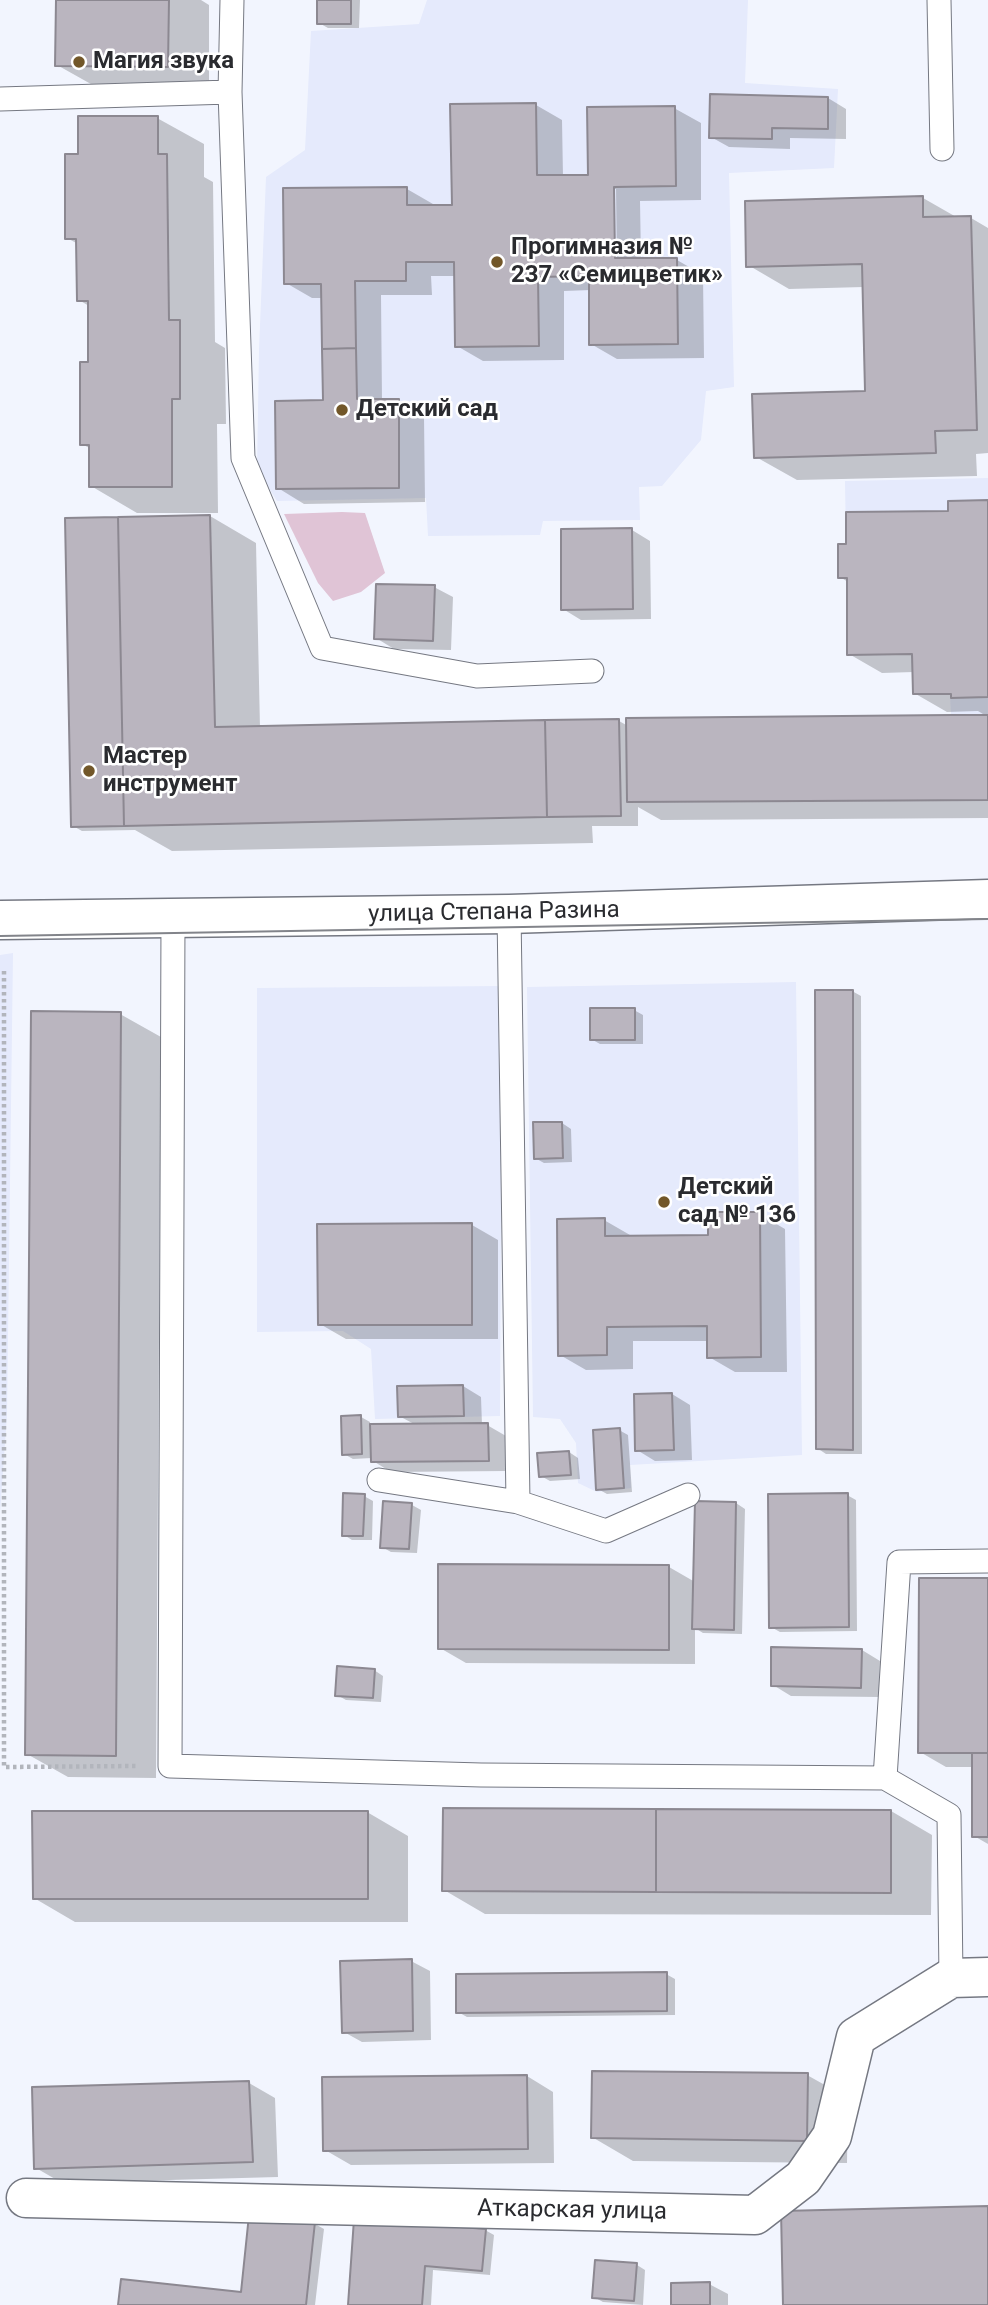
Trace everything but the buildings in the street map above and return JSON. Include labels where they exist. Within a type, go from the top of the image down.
[{"type":"street","name":"улица Степана Разина","points":[[0,920],[509,914],[988,899]]},
{"type":"street","points":[[951,1978],[988,1977]]},
{"type":"street","name":"Аткарская улица","points":[[26,2198],[755,2216],[803,2178],[832,2136],[856,2038],[951,1978]]},
{"type":"lane","points":[[232,0],[230,92],[243,458],[323,648],[477,676],[592,671]]},
{"type":"lane","points":[[939,0],[942,149]]},
{"type":"lane","points":[[0,99],[230,92]]},
{"type":"lane","points":[[509,914],[518,1502]]},
{"type":"lane","points":[[173,919],[170,1766],[481,1775],[885,1778],[949,1815],[951,1978]]},
{"type":"lane","points":[[379,1480],[518,1502],[606,1531],[688,1495]]},
{"type":"lane","points":[[885,1778],[899,1562],[988,1561]]},
{"type":"path","points":[[4,971],[4,1767],[170,1766]]},
{"type":"shaded area","name":"Прогимназия № 237 «Семицветик»","points":[[427,0],[748,0],[745,83],[838,89],[834,168],[729,173],[734,387],[706,391],[701,440],[662,486],[639,487],[640,520],[543,521],[540,535],[428,536],[426,498],[277,501],[257,469],[266,177],[305,150],[311,31],[419,24]]},
{"type":"shaded area","points":[[988,478],[988,715],[951,715],[950,694],[913,694],[911,654],[847,655],[847,578],[838,578],[838,544],[846,544],[845,481]]},
{"type":"shaded area","points":[[365,513],[385,573],[361,592],[333,601],[318,583],[284,514]]},
{"type":"shaded area","points":[[13,953],[7,1415],[0,1513],[0,955]]},
{"type":"shaded area","name":"Детский сад № 136","points":[[796,982],[802,1455],[630,1465],[631,1488],[597,1492],[578,1483],[576,1443],[560,1419],[533,1417],[527,987]]},
{"type":"shaded area","points":[[502,986],[500,1416],[375,1419],[371,1349],[343,1331],[257,1332],[257,988]]},
{"type":"tram line","points":[[0,936],[988,919]]},
{"type":"place","name":"Магия звука","points":[[79,62]]},
{"type":"place","name":"Прогимназия № 237 «Семицветик»","points":[[497,262]]},
{"type":"place","name":"Детский сад","points":[[342,410]]},
{"type":"place","name":"Мастер инструмент","points":[[89,771]]},
{"type":"place","name":"Детский сад № 136","points":[[664,1202]]}]
